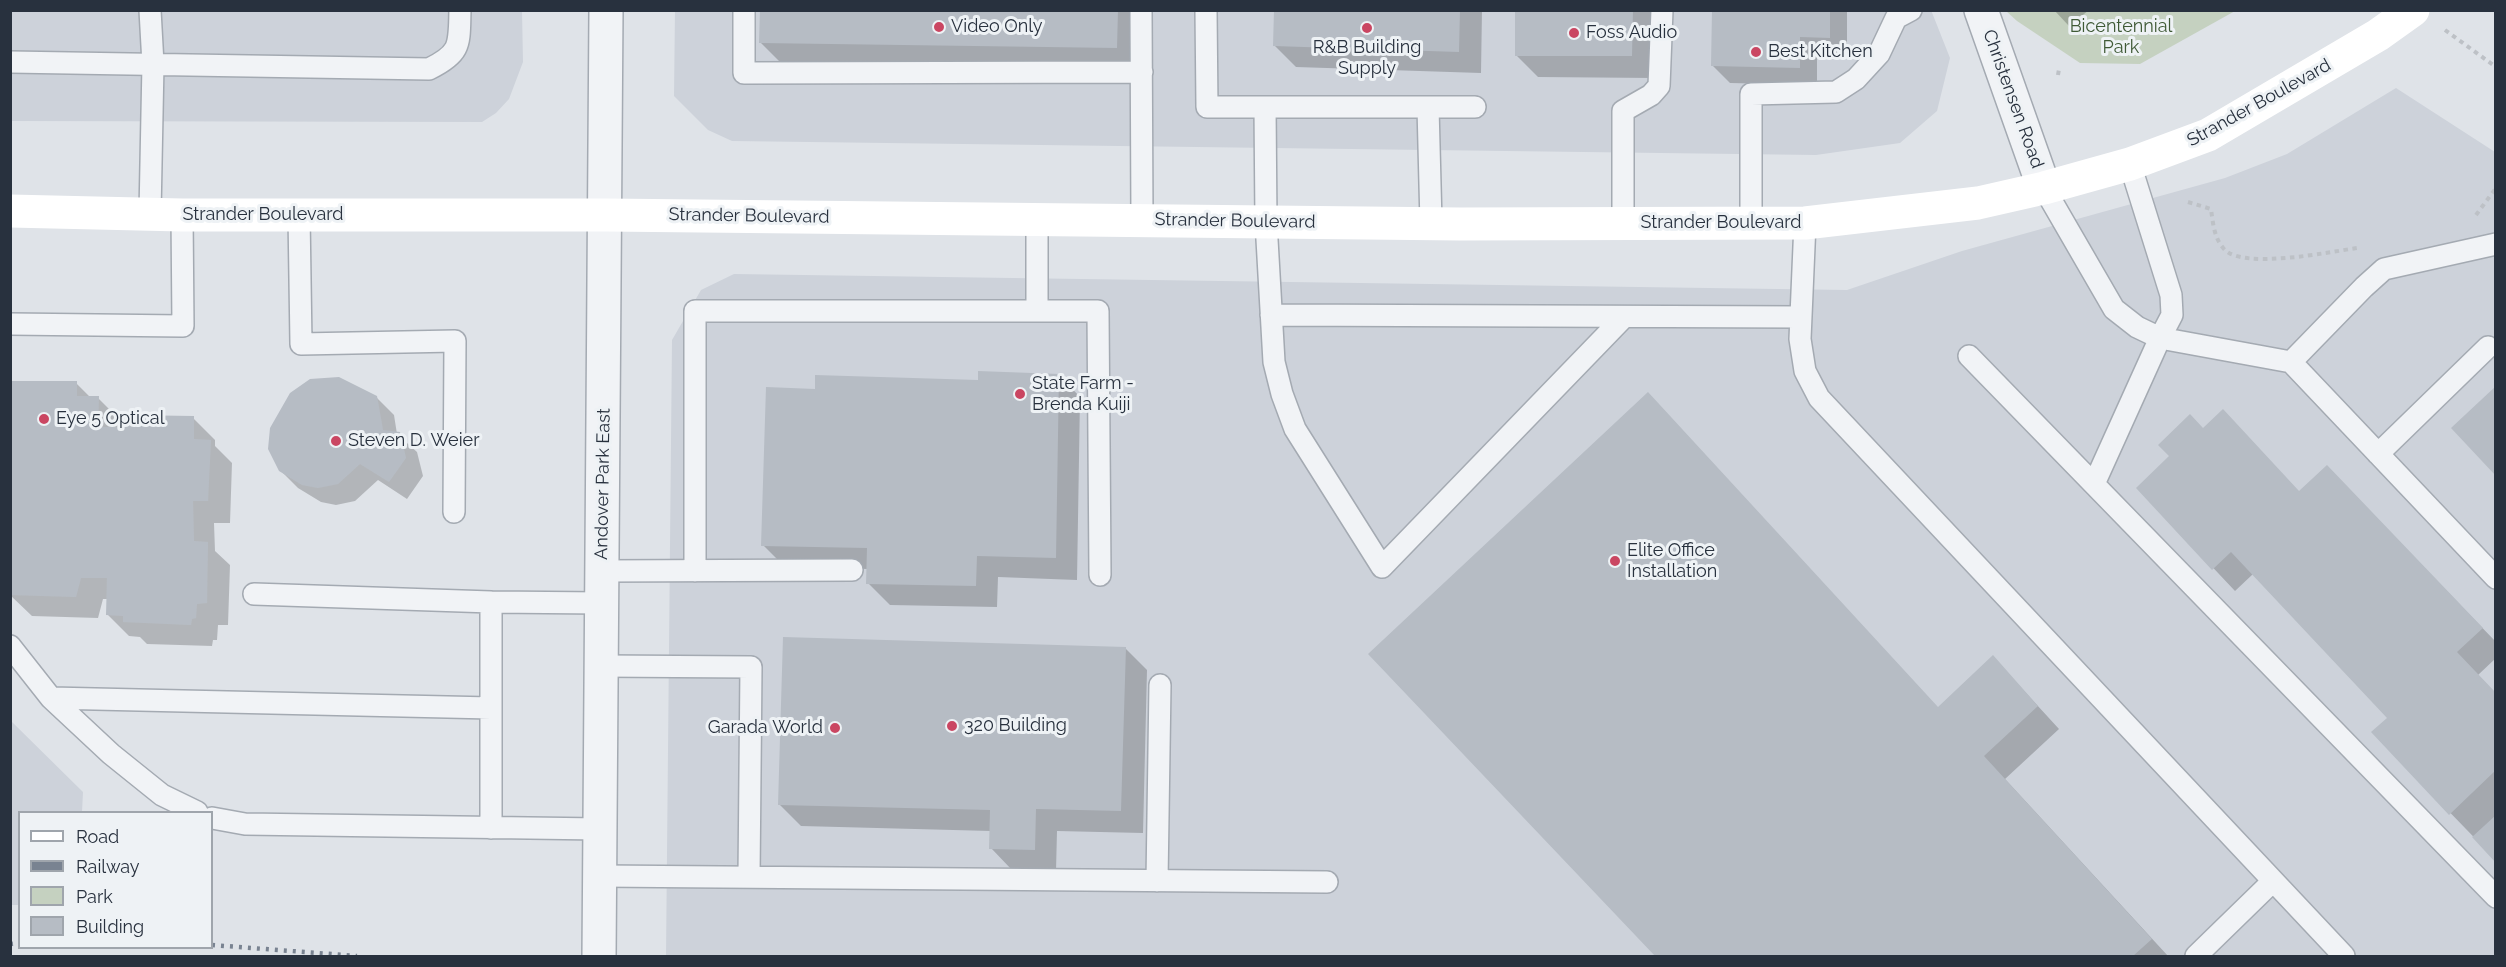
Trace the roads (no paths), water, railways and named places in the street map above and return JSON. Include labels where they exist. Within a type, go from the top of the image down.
[{"type":"main road","name":"Strander Boulevard","points":[[10,211],[182,215],[606,215],[1266,222],[1805,223],[1978,202],[2044,188],[2130,164],[2208,135],[2378,35],[2414,10]]},
{"type":"street","name":"Andover Park East","points":[[599,957],[606,10]]},
{"type":"street","name":"Christensen Road","points":[[1981,10],[2044,188]]},
{"type":"lane","points":[[150,10],[153,64],[150,213]]},
{"type":"lane","points":[[10,62],[429,69],[448,60],[459,42],[460,10]]},
{"type":"lane","points":[[744,10],[744,73],[1142,72]]},
{"type":"lane","points":[[1142,10],[1142,220]]},
{"type":"lane","points":[[1206,10],[1207,107],[1475,107]]},
{"type":"lane","points":[[1623,224],[1623,111],[1651,95],[1659,86],[1662,10]]},
{"type":"lane","points":[[1751,223],[1751,94],[1836,92],[1856,79],[1879,54],[1896,18],[1911,10]]},
{"type":"lane","points":[[1265,107],[1266,222],[1271,315],[1274,362],[1282,394],[1295,429],[1382,567],[1624,317]]},
{"type":"lane","points":[[1428,107],[1431,223]]},
{"type":"lane","points":[[2094,484],[2172,315],[2171,295],[2130,164]]},
{"type":"lane","points":[[2044,188],[2114,309],[2138,327],[2160,338],[2291,362],[2496,578]]},
{"type":"lane","points":[[10,324],[183,326],[182,215]]},
{"type":"lane","points":[[299,215],[301,344],[455,341],[454,512]]},
{"type":"lane","points":[[1037,219],[1037,311]]},
{"type":"lane","points":[[1805,223],[1800,339],[1805,371],[1819,398],[2344,957]]},
{"type":"lane","points":[[2291,362],[2384,269],[2496,244]]},
{"type":"lane","points":[[695,571],[695,311],[1098,311],[1100,575]]},
{"type":"lane","points":[[1271,315],[1801,317]]},
{"type":"lane","points":[[2378,454],[2488,347]]},
{"type":"lane","points":[[1969,356],[2496,897]]},
{"type":"lane","points":[[602,571],[852,570]]},
{"type":"lane","points":[[254,594],[491,602],[602,603]]},
{"type":"lane","points":[[491,602],[491,828]]},
{"type":"lane","points":[[10,646],[51,698],[111,754],[162,795],[193,811]]},
{"type":"lane","points":[[602,666],[751,667],[749,877]]},
{"type":"lane","points":[[1157,881],[1160,685]]},
{"type":"lane","points":[[51,698],[491,708]]},
{"type":"lane","points":[[213,818],[245,824],[600,829]]},
{"type":"lane","points":[[600,876],[1327,882]]},
{"type":"lane","points":[[2196,957],[2273,881]]},
{"type":"railway","points":[[10,944],[18,943]]},
{"type":"railway","points":[[213,945],[357,956]]},
{"type":"place","name":"Video Only","points":[[939,27]]},
{"type":"place","name":"R&B Building Supply","points":[[1367,28]]},
{"type":"place","name":"Foss Audio","points":[[1574,33]]},
{"type":"place","name":"Best Kitchen","points":[[1756,52]]},
{"type":"place","name":"State Farm - Brenda Kuiji","points":[[1020,394]]},
{"type":"place","name":"Eye 5 Optical","points":[[44,419]]},
{"type":"place","name":"Steven D. Weier","points":[[336,441]]},
{"type":"place","name":"Elite Office Installation","points":[[1615,561]]},
{"type":"place","name":"320 Building","points":[[952,726]]},
{"type":"place","name":"Garada World","points":[[835,728]]},
{"type":"park label","name":"Bicentennial Park","points":[[2121,37]]}]
